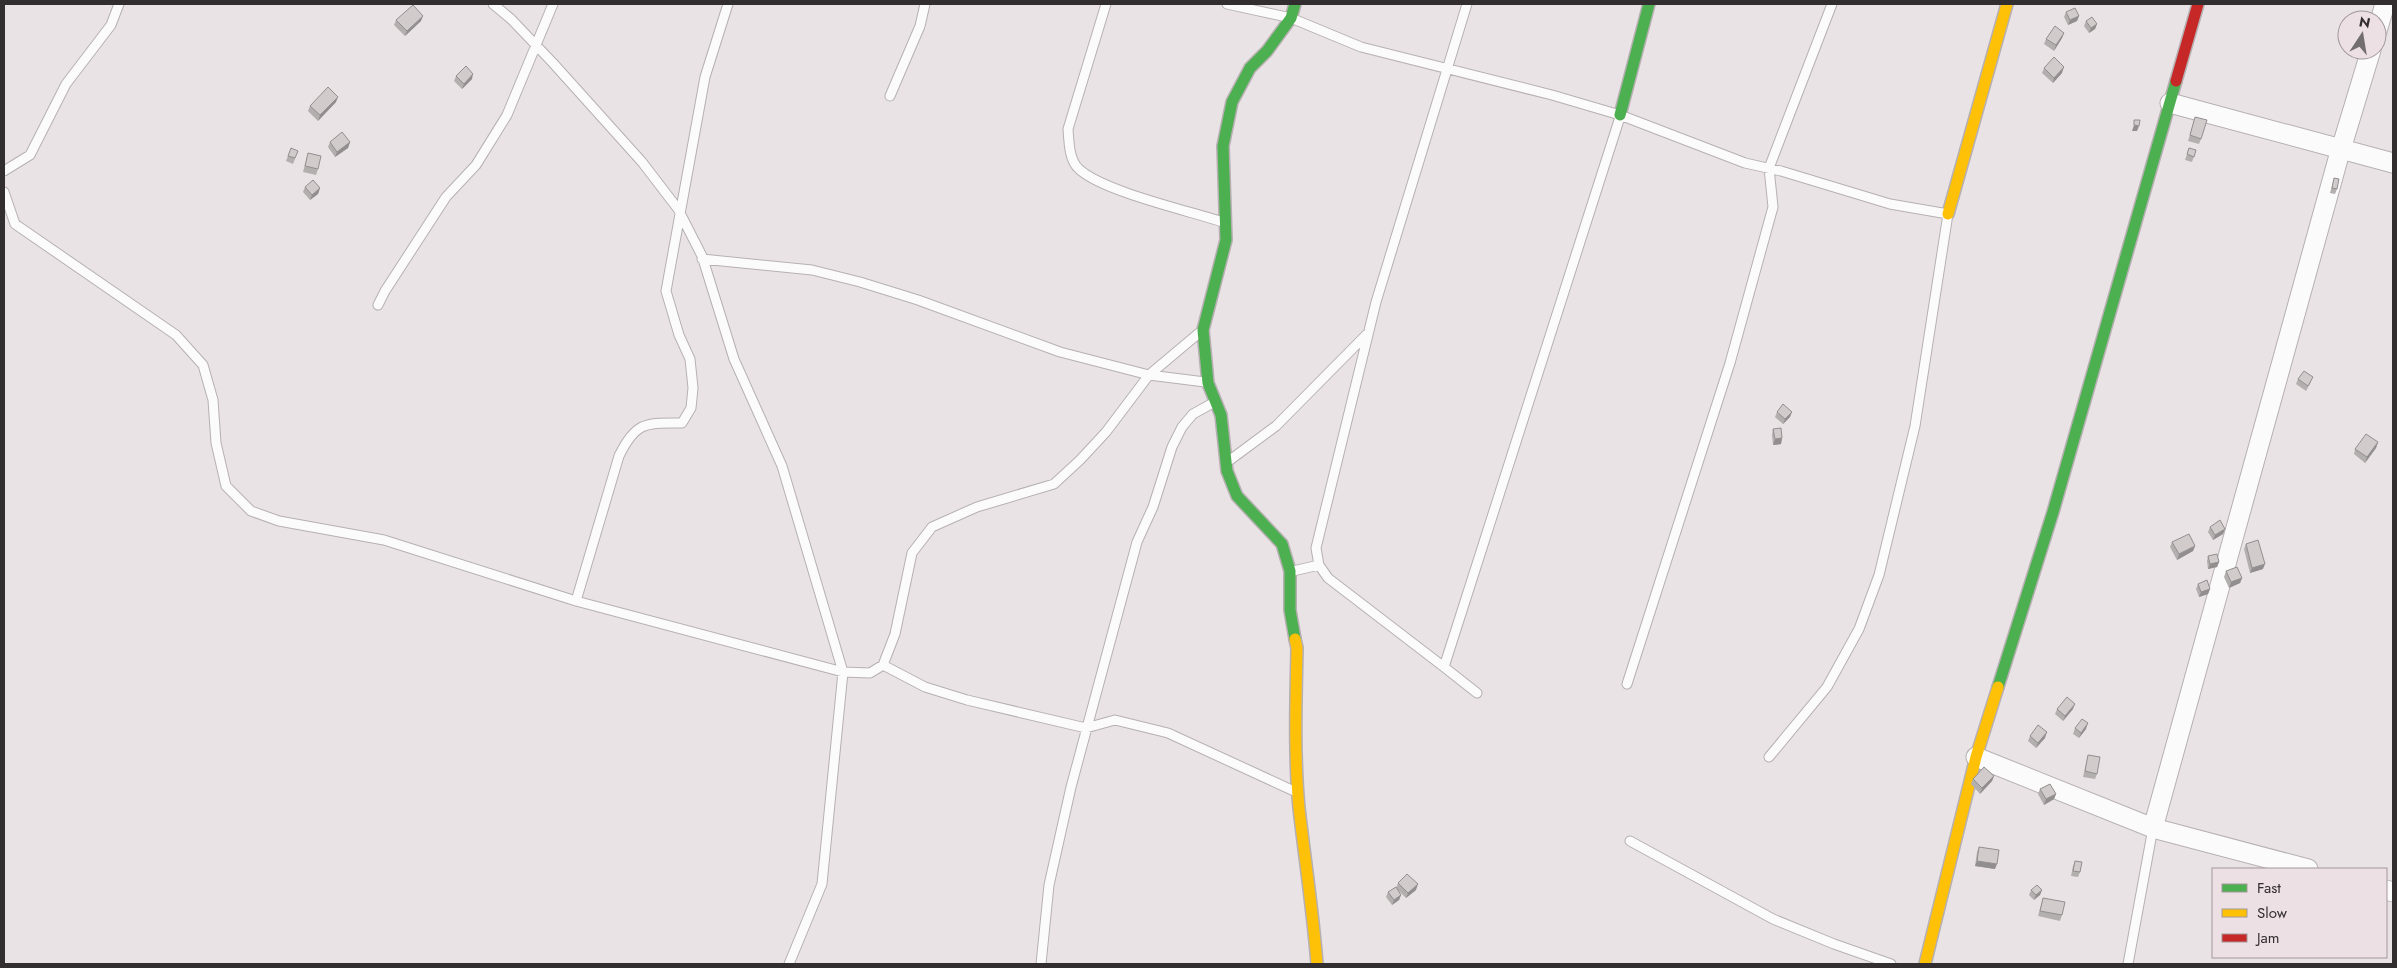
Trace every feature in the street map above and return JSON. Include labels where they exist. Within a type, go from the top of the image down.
[{"type":"street","points":[[1295,4],[1291,18],[1267,51],[1250,68],[1232,102],[1223,146],[1226,240],[1203,330],[1208,383],[1221,415],[1226,463],[1237,496],[1282,544],[1290,572],[1290,610],[1296,648],[1295,686],[1298,792],[1317,964]]},
{"type":"street","points":[[1620,115],[1649,4]]},
{"type":"street","points":[[1948,214],[2007,4]]},
{"type":"street","points":[[1926,964],[1976,756],[2053,512],[2198,4]]},
{"type":"street","points":[[2153,828],[2340,149],[2368,60]]},
{"type":"street","points":[[2170,103],[2393,163]]},
{"type":"street","points":[[1976,756],[2153,828],[2304,868]]},
{"type":"lane","points":[[4,171],[30,155],[66,84],[111,25],[119,4]]},
{"type":"lane","points":[[493,4],[536,45],[642,162],[680,213],[702,259],[734,359],[782,466],[843,672],[822,884],[789,964]]},
{"type":"lane","points":[[378,305],[385,291],[446,197],[476,165],[507,115],[553,4]]},
{"type":"lane","points":[[576,601],[619,456],[628,437],[641,426],[658,423],[682,423],[691,408],[694,388],[690,359],[679,336],[666,291],[705,77],[728,4]]},
{"type":"lane","points":[[890,96],[920,26],[925,4]]},
{"type":"lane","points":[[1106,4],[1068,129],[1070,151],[1078,168],[1100,184],[1226,223]]},
{"type":"lane","points":[[1227,4],[1291,18],[1361,48],[1620,115],[1745,163],[1769,168],[1890,204],[1948,214],[1915,426],[1880,575],[1859,629],[1827,687],[1769,757]]},
{"type":"lane","points":[[1467,4],[1369,332],[1316,548],[1319,565],[1328,578],[1342,591],[1477,693]]},
{"type":"lane","points":[[1626,684],[1730,363],[1771,216],[1773,207],[1769,168],[1832,4]]},
{"type":"lane","points":[[1444,667],[1620,115]]},
{"type":"lane","points":[[4,192],[15,224],[176,335],[203,365],[213,400],[216,443],[226,486],[251,511],[279,521],[384,540],[576,601],[843,672],[870,673],[883,665],[895,634],[912,553],[932,527],[977,506],[1054,484],[1106,432],[1149,375],[1203,330]]},
{"type":"lane","points":[[702,259],[812,270],[860,282],[918,300],[1060,352],[1149,375],[1208,383]]},
{"type":"lane","points":[[1226,463],[1276,426],[1369,332]]},
{"type":"lane","points":[[1041,964],[1049,885],[1086,728],[1137,542],[1152,507],[1172,447],[1182,426],[1193,414],[1215,402]]},
{"type":"lane","points":[[1290,572],[1319,565]]},
{"type":"lane","points":[[883,665],[925,687],[966,700],[1086,728],[1115,720],[1168,733],[1298,792]]},
{"type":"lane","points":[[2128,964],[2153,828]]},
{"type":"lane","points":[[1630,841],[1773,919],[1834,944],[1891,964]]},
{"type":"building","points":[[413,5],[423,16],[407,31],[396,20]]},
{"type":"building","points":[[2075,8],[2079,16],[2070,20],[2066,12]]},
{"type":"building","points":[[2092,17],[2097,24],[2091,28],[2086,21]]},
{"type":"building","points":[[2055,26],[2064,33],[2056,45],[2046,39]]},
{"type":"building","points":[[2054,57],[2064,67],[2054,78],[2044,68]]},
{"type":"building","points":[[466,66],[473,74],[464,84],[456,76]]},
{"type":"building","points":[[328,87],[338,97],[320,115],[310,106]]},
{"type":"building","points":[[2195,117],[2207,120],[2201,139],[2190,135]]},
{"type":"building","points":[[2134,120],[2140,120],[2139,126],[2134,125]]},
{"type":"building","points":[[342,132],[350,142],[337,152],[330,142]]},
{"type":"building","points":[[291,148],[298,151],[295,158],[288,156]]},
{"type":"building","points":[[2189,148],[2196,150],[2194,157],[2187,154]]},
{"type":"building","points":[[308,153],[321,156],[318,169],[305,166]]},
{"type":"building","points":[[2334,178],[2339,179],[2337,189],[2332,188]]},
{"type":"building","points":[[313,180],[320,188],[312,195],[305,187]]},
{"type":"building","points":[[2304,371],[2313,377],[2308,386],[2298,379]]},
{"type":"building","points":[[1783,404],[1792,412],[1785,419],[1777,412]]},
{"type":"building","points":[[1781,428],[1782,438],[1775,439],[1773,429]]},
{"type":"building","points":[[2366,434],[2378,442],[2367,457],[2355,449]]},
{"type":"building","points":[[2220,520],[2225,529],[2215,535],[2210,527]]},
{"type":"building","points":[[2189,534],[2195,546],[2179,554],[2172,542]]},
{"type":"building","points":[[2258,540],[2265,564],[2252,568],[2246,544]]},
{"type":"building","points":[[2217,554],[2219,562],[2210,564],[2208,556]]},
{"type":"building","points":[[2237,567],[2242,578],[2231,582],[2226,571]]},
{"type":"building","points":[[2207,580],[2210,589],[2201,592],[2198,584]]},
{"type":"building","points":[[2067,697],[2075,704],[2065,716],[2057,709]]},
{"type":"building","points":[[2082,719],[2088,723],[2081,733],[2075,728]]},
{"type":"building","points":[[2038,725],[2047,732],[2038,743],[2030,736]]},
{"type":"building","points":[[2088,755],[2100,757],[2097,774],[2085,771]]},
{"type":"building","points":[[1984,767],[1994,776],[1982,788],[1973,779]]},
{"type":"building","points":[[2050,784],[2056,794],[2046,799],[2040,789]]},
{"type":"building","points":[[1979,847],[1999,850],[1997,864],[1977,861]]},
{"type":"building","points":[[2075,861],[2082,862],[2080,872],[2073,871]]},
{"type":"building","points":[[1407,874],[1418,884],[1408,893],[1398,883]]},
{"type":"building","points":[[2037,885],[2042,890],[2036,895],[2031,890]]},
{"type":"building","points":[[1396,887],[1401,895],[1394,900],[1388,892]]},
{"type":"building","points":[[2043,898],[2065,902],[2062,915],[2040,911]]},
{"type":"traffic: fast","points":[[1295,4],[1291,18],[1267,51],[1250,68],[1232,102],[1223,146],[1226,240],[1203,330],[1208,383],[1221,415],[1227,471],[1237,496],[1282,544],[1290,571],[1290,610],[1295,639]]},
{"type":"traffic: fast","points":[[1620,115],[1649,4]]},
{"type":"traffic: fast","points":[[1998,687],[2053,512],[2176,81]]},
{"type":"traffic: slow","points":[[1948,214],[2007,4]]},
{"type":"traffic: slow","points":[[1295,639],[1297,648],[1297,788],[1317,964]]},
{"type":"traffic: slow","points":[[1925,964],[1976,757],[1998,687]]},
{"type":"traffic: jam","points":[[2176,81],[2198,4]]}]
